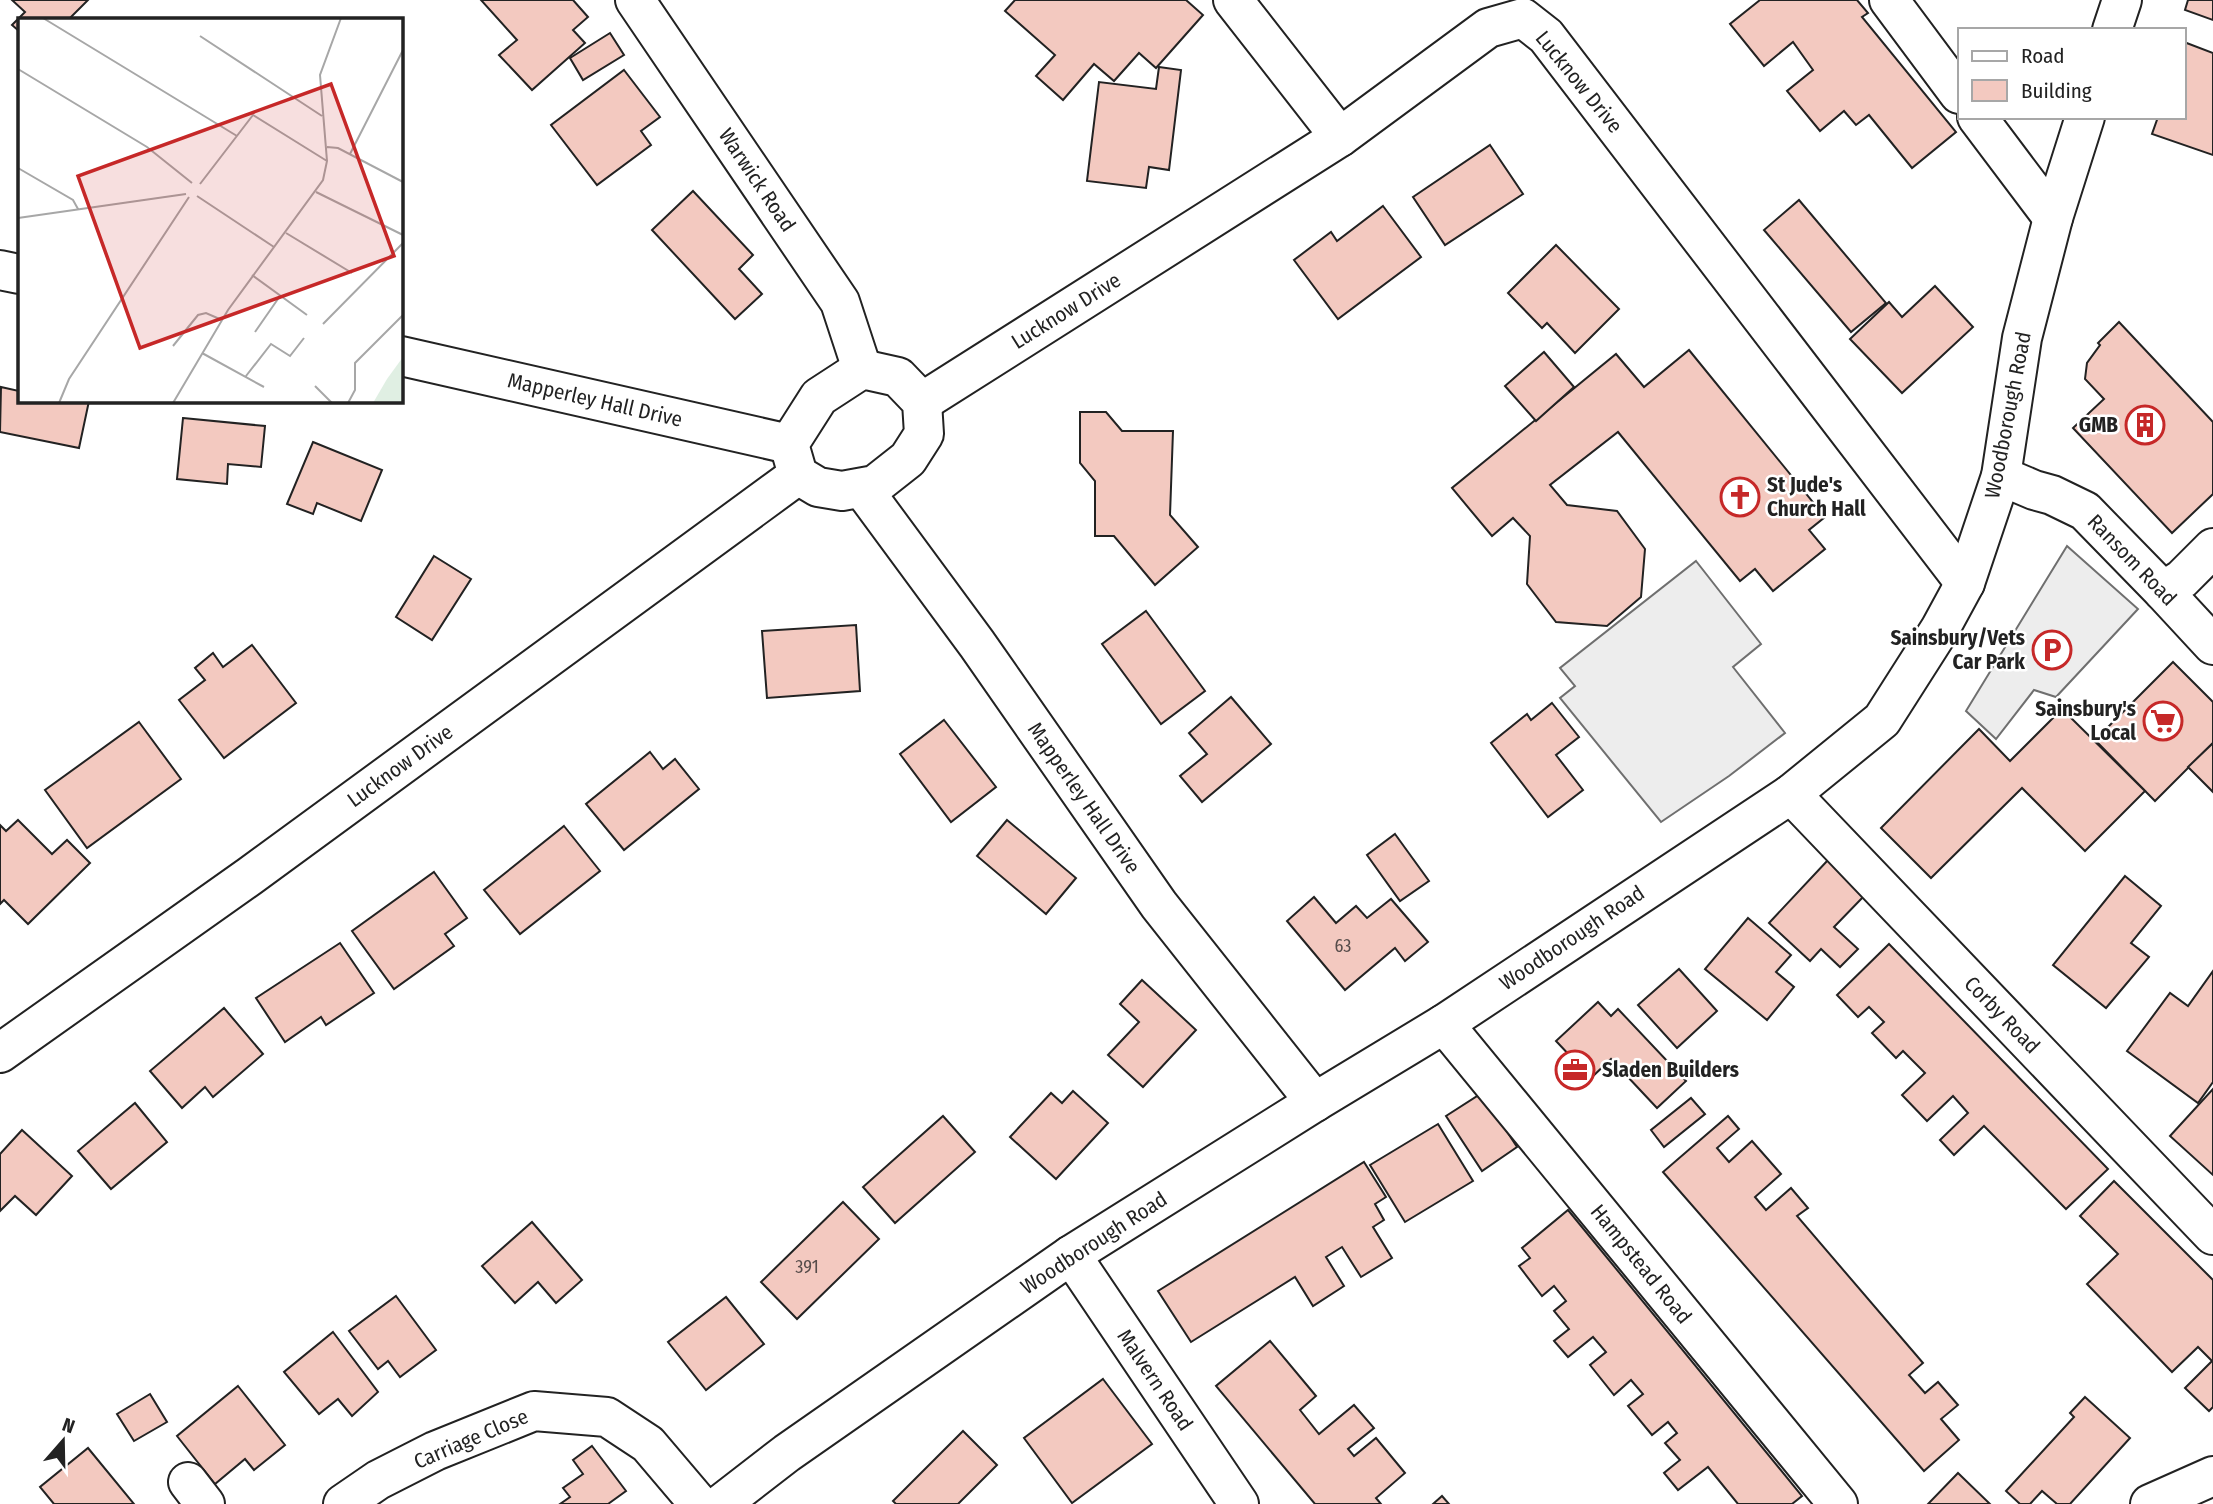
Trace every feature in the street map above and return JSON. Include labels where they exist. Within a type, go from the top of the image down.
[{"type":"street","name":"Warwick Road","points":[[635,0],[840,302],[862,369]]},
{"type":"street","points":[[1233,0],[1340,137]]},
{"type":"street","points":[[1889,0],[1958,93]]},
{"type":"street","points":[[2113,28],[2122,0]]},
{"type":"street","name":"Lucknow Drive","points":[[922,402],[1340,137],[1488,28],[1523,18],[1546,36],[1965,583]]},
{"type":"street","points":[[1979,119],[2053,218]]},
{"type":"street","name":"Woodborough Road","points":[[721,1504],[787,1453],[1071,1255],[1444,1024],[1791,794],[1882,720],[1940,629],[1965,583],[2001,476],[2022,338],[2053,218],[2084,119]]},
{"type":"street","points":[[0,270],[18,274]]},
{"type":"street","name":"Mapperley Hall Drive","points":[[402,356],[794,459]]},
{"type":"street","points":[[794,459],[818,486],[842,491],[874,485],[908,459],[925,434],[922,402],[898,377],[862,369]]},
{"type":"street","name":"Lucknow Drive","points":[[0,1053],[261,867],[794,459],[819,397],[862,369]]},
{"type":"street","name":"Ransom Road","points":[[2001,476],[2085,511],[2213,646]]},
{"type":"street","name":"Mapperley Hall Drive","points":[[862,488],[985,656],[1159,905],[1315,1102]]},
{"type":"street","points":[[2163,591],[2182,579],[2213,548]]},
{"type":"street","name":"Corby Road","points":[[1791,794],[2213,1235]]},
{"type":"street","name":"Hampstead Road","points":[[1444,1024],[1838,1504]]},
{"type":"street","name":"Malvern Road","points":[[1071,1255],[1226,1499]]},
{"type":"street","name":"Carriage Close","points":[[343,1504],[377,1480],[435,1451],[534,1411],[607,1417],[648,1444],[699,1504]]},
{"type":"street","points":[[2150,1504],[2213,1476]]},
{"type":"shaded area","name":"Sainsbury/Vets Car Park","points":[[2067,546],[2138,609],[2056,697],[2034,690],[1996,739],[1966,711]]},
{"type":"shaded area","points":[[1696,561],[1761,644],[1733,667],[1785,733],[1729,776],[1661,822],[1560,698],[1575,686],[1560,668]]},
{"type":"building","points":[[12,0],[88,0],[70,18],[19,18],[25,12]]},
{"type":"building","points":[[481,0],[573,0],[588,17],[573,30],[585,43],[532,90],[499,55],[517,40]]},
{"type":"building","points":[[1015,0],[1186,0],[1203,15],[1156,68],[1139,53],[1114,81],[1094,64],[1063,100],[1036,76],[1055,55],[1005,11]]},
{"type":"building","points":[[1760,0],[1857,0],[1868,13],[1862,17],[1956,132],[1912,168],[1869,115],[1856,125],[1844,111],[1820,131],[1787,91],[1813,70],[1793,42],[1764,66],[1730,24]]},
{"type":"building","points":[[2188,0],[2213,0],[2213,20],[2185,10]]},
{"type":"building","points":[[18,19],[18,30],[12,25]]},
{"type":"building","points":[[610,33],[624,55],[583,80],[570,58]]},
{"type":"building","points":[[2185,42],[2213,53],[2213,155],[2152,134],[2157,119],[2185,119]]},
{"type":"building","points":[[1159,67],[1181,70],[1169,170],[1149,167],[1146,188],[1087,181],[1099,82],[1156,89]]},
{"type":"building","points":[[624,70],[660,117],[641,131],[651,145],[597,185],[551,125]]},
{"type":"building","points":[[1490,145],[1523,194],[1445,245],[1413,197]]},
{"type":"building","points":[[693,191],[753,255],[739,269],[762,294],[735,319],[652,230]]},
{"type":"building","points":[[1799,200],[1886,303],[1851,332],[1764,230]]},
{"type":"building","points":[[1383,206],[1421,257],[1338,319],[1294,260],[1331,232],[1337,241]]},
{"type":"building","points":[[1556,245],[1619,309],[1575,353],[1547,323],[1542,328],[1508,293]]},
{"type":"building","points":[[1935,286],[1973,327],[1902,393],[1850,339],[1889,302],[1902,317]]},
{"type":"building","name":"GMB","points":[[2119,322],[2213,422],[2213,494],[2172,533],[2073,428],[2104,399],[2085,379],[2087,363],[2100,345],[2098,343]]},
{"type":"building","name":"St Jude's Church Hall","points":[[1689,350],[1825,517],[1809,530],[1825,549],[1773,591],[1755,569],[1740,581],[1618,432],[1550,485],[1567,505],[1617,511],[1645,549],[1641,597],[1607,626],[1556,622],[1527,584],[1530,536],[1513,518],[1492,536],[1452,488],[1616,354],[1644,387]]},
{"type":"building","points":[[1544,352],[1574,387],[1536,421],[1505,386]]},
{"type":"building","points":[[1,387],[18,391],[18,402],[89,402],[79,448],[0,432]]},
{"type":"building","points":[[1080,412],[1106,412],[1122,431],[1173,431],[1170,515],[1198,547],[1155,585],[1114,536],[1095,536],[1095,481],[1080,463]]},
{"type":"building","points":[[183,418],[265,426],[261,467],[228,464],[227,484],[177,479]]},
{"type":"building","points":[[313,442],[382,470],[361,521],[317,503],[313,514],[287,504]]},
{"type":"building","points":[[434,556],[471,579],[432,640],[396,617]]},
{"type":"building","points":[[1146,611],[1205,691],[1161,724],[1102,644]]},
{"type":"building","points":[[856,625],[860,691],[767,698],[762,631]]},
{"type":"building","points":[[252,645],[296,703],[224,758],[179,700],[205,680],[195,668],[213,653],[223,667]]},
{"type":"building","name":"Sainsbury's Local","points":[[2173,662],[2213,702],[2213,743],[2155,801],[2095,740]]},
{"type":"building","points":[[1231,697],[1271,744],[1202,802],[1180,776],[1207,754],[1189,733]]},
{"type":"building","points":[[1552,703],[1579,737],[1556,755],[1583,790],[1548,817],[1491,743],[1527,714],[1531,720]]},
{"type":"building","points":[[2062,709],[2145,791],[2085,851],[2022,788],[1931,878],[1881,828],[1979,729],[2010,761]]},
{"type":"building","points":[[944,720],[996,787],[951,822],[900,754]]},
{"type":"building","points":[[139,722],[181,779],[87,848],[45,790]]},
{"type":"building","points":[[2213,743],[2213,792],[2188,767]]},
{"type":"building","points":[[650,752],[663,769],[675,759],[699,789],[624,850],[586,804]]},
{"type":"building","points":[[18,820],[52,854],[67,840],[90,863],[28,924],[4,900],[0,904],[0,825],[6,831]]},
{"type":"building","points":[[1007,820],[1076,878],[1046,914],[977,856]]},
{"type":"building","points":[[564,826],[600,871],[520,934],[484,890]]},
{"type":"building","points":[[1395,834],[1429,881],[1400,901],[1367,855]]},
{"type":"building","points":[[1828,860],[1865,895],[1834,927],[1858,949],[1840,967],[1821,949],[1810,961],[1769,923]]},
{"type":"building","points":[[434,872],[467,918],[445,934],[454,946],[394,989],[352,931]]},
{"type":"building","points":[[2125,876],[2161,906],[2131,943],[2149,957],[2106,1008],[2053,965]]},
{"type":"building","points":[[1314,897],[1336,923],[1356,906],[1367,918],[1391,899],[1428,942],[1405,961],[1395,948],[1345,990],[1287,921]]},
{"type":"building","points":[[1748,918],[1791,955],[1776,972],[1794,987],[1767,1020],[1705,969]]},
{"type":"building","points":[[340,943],[374,993],[326,1025],[321,1017],[285,1042],[256,998]]},
{"type":"building","points":[[1889,944],[2108,1169],[2066,1209],[1984,1126],[1954,1155],[1940,1140],[1968,1113],[1953,1096],[1927,1121],[1902,1095],[1925,1073],[1903,1051],[1896,1058],[1872,1033],[1884,1022],[1869,1007],[1858,1017],[1837,995]]},
{"type":"building","points":[[1679,969],[1717,1011],[1677,1048],[1638,1005]]},
{"type":"building","points":[[2213,971],[2213,1082],[2198,1103],[2127,1051],[2170,993],[2188,1006]]},
{"type":"building","points":[[1142,980],[1196,1030],[1143,1087],[1108,1055],[1139,1022],[1120,1004]]},
{"type":"building","points":[[1598,1002],[1611,1016],[1618,1009],[1686,1081],[1657,1108],[1611,1059],[1591,1078],[1556,1041]]},
{"type":"building","points":[[224,1008],[263,1054],[213,1097],[205,1087],[182,1108],[150,1071]]},
{"type":"building","points":[[2213,1089],[2213,1175],[2170,1136]]},
{"type":"building","points":[[1073,1091],[1108,1123],[1056,1179],[1010,1137],[1051,1093],[1062,1103]]},
{"type":"building","points":[[1482,1093],[1517,1147],[1482,1171],[1446,1116]]},
{"type":"building","points":[[1691,1098],[1705,1114],[1664,1147],[1651,1130]]},
{"type":"building","points":[[135,1103],[167,1142],[111,1189],[78,1151]]},
{"type":"building","points":[[943,1116],[975,1152],[895,1223],[863,1187]]},
{"type":"building","points":[[1728,1116],[1739,1129],[1717,1148],[1729,1162],[1752,1141],[1781,1174],[1755,1197],[1766,1210],[1791,1188],[1808,1208],[1797,1216],[1923,1363],[1909,1375],[1925,1393],[1938,1382],[1958,1405],[1941,1419],[1959,1440],[1924,1471],[1663,1172]]},
{"type":"building","points":[[1438,1124],[1473,1181],[1405,1222],[1370,1165]]},
{"type":"building","points":[[22,1130],[72,1176],[36,1215],[15,1196],[0,1211],[0,1154]]},
{"type":"building","points":[[1364,1162],[1386,1197],[1375,1204],[1384,1220],[1373,1227],[1392,1258],[1361,1277],[1342,1247],[1326,1257],[1344,1286],[1313,1306],[1295,1277],[1191,1342],[1158,1291]]},
{"type":"building","points":[[2114,1181],[2213,1280],[2213,1407],[2209,1411],[2185,1388],[2212,1361],[2198,1347],[2172,1372],[2087,1284],[2118,1254],[2080,1216]]},
{"type":"building","points":[[843,1202],[879,1239],[797,1319],[761,1282]]},
{"type":"building","points":[[1568,1210],[1802,1496],[1792,1504],[1738,1504],[1708,1467],[1678,1490],[1664,1473],[1680,1460],[1665,1443],[1677,1433],[1668,1422],[1652,1435],[1628,1406],[1643,1394],[1631,1380],[1614,1395],[1590,1365],[1606,1352],[1593,1337],[1568,1357],[1554,1341],[1569,1329],[1554,1311],[1566,1301],[1554,1286],[1542,1296],[1519,1266],[1530,1258],[1522,1248]]},
{"type":"building","points":[[532,1222],[582,1280],[556,1303],[538,1282],[515,1303],[482,1266]]},
{"type":"building","points":[[396,1296],[436,1350],[400,1377],[388,1361],[378,1369],[349,1331]]},
{"type":"building","points":[[726,1297],[764,1344],[706,1390],[668,1342]]},
{"type":"building","points":[[333,1332],[378,1392],[352,1416],[338,1399],[319,1414],[284,1372]]},
{"type":"building","points":[[1270,1341],[1316,1396],[1300,1410],[1319,1434],[1354,1405],[1374,1428],[1348,1449],[1354,1456],[1376,1438],[1405,1473],[1376,1498],[1381,1504],[1315,1504],[1216,1386]]},
{"type":"building","points":[[1103,1379],[1152,1444],[1072,1503],[1024,1438]]},
{"type":"building","points":[[238,1386],[285,1445],[254,1470],[245,1459],[215,1484],[177,1436]]},
{"type":"building","points":[[150,1394],[167,1422],[134,1441],[117,1414]]},
{"type":"building","points":[[2085,1397],[2130,1438],[2070,1504],[2057,1504],[2042,1491],[2030,1504],[2020,1504],[2006,1491],[2074,1417],[2070,1413]]},
{"type":"building","points":[[963,1431],[997,1465],[958,1504],[896,1504],[893,1501]]},
{"type":"building","points":[[592,1446],[626,1491],[608,1504],[560,1504],[570,1497],[563,1488],[583,1474],[573,1460]]},
{"type":"building","points":[[88,1448],[134,1504],[54,1504],[40,1487]]},
{"type":"building","points":[[1958,1473],[1990,1504],[1928,1504]]},
{"type":"building","points":[[1442,1496],[1449,1504],[1433,1504]]},
{"type":"place","name":"GMB","points":[[2145,425]]},
{"type":"place","name":"St Jude's Church Hall","points":[[1740,497]]},
{"type":"place","name":"Sainsbury/Vets Car Park","points":[[2052,650]]},
{"type":"place","name":"Sainsbury's Local","points":[[2163,721]]},
{"type":"place","name":"Sladen Builders","points":[[1575,1070]]}]
